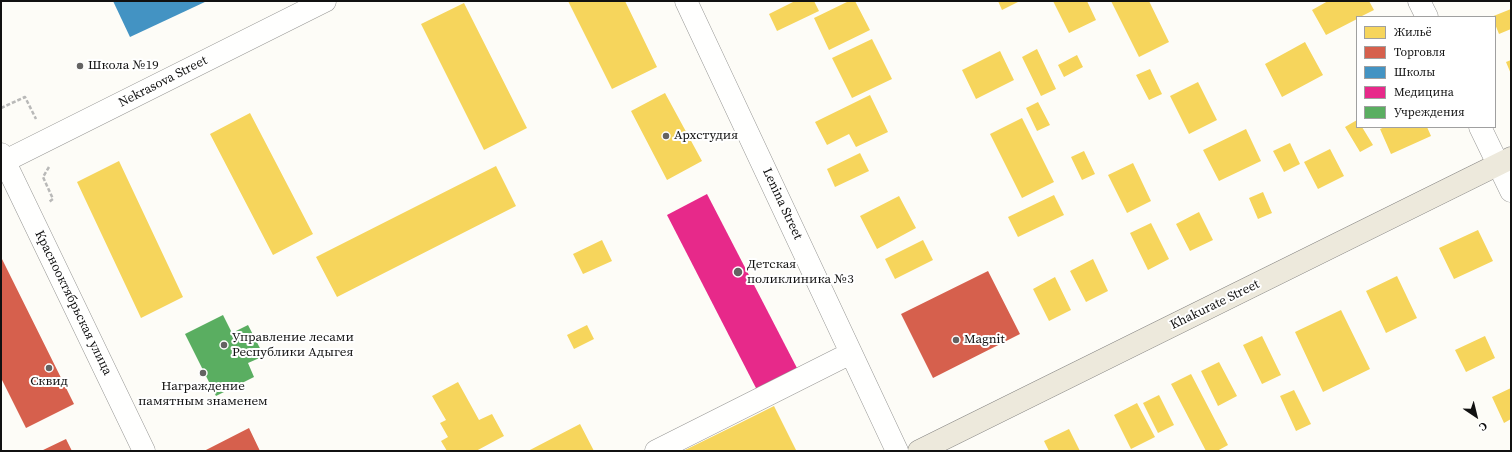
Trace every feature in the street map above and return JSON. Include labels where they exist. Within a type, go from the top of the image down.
[{"type":"main road","name":"Khakurate Street","points":[[919,451],[1504,161]]},
{"type":"street","name":"Nekrasova Street","points":[[2,160],[325,1]]},
{"type":"street","name":"Lenina Street","points":[[686,1],[898,451]]},
{"type":"street","points":[[1419,1],[1426,16]]},
{"type":"street","points":[[1481,128],[1504,161],[1511,191]]},
{"type":"street","name":"Краснооктябрьская улица","points":[[2,160],[144,451]]},
{"type":"street","points":[[656,451],[851,353]]},
{"type":"building: Жильё","points":[[568,1],[625,1],[657,67],[612,89]]},
{"type":"building: Жильё","points":[[795,1],[814,1],[819,11],[777,31],[769,14]]},
{"type":"building: Жильё","points":[[849,1],[855,1],[870,30],[829,50],[814,18]]},
{"type":"building: Жильё","points":[[998,1],[1020,1],[1002,10]]},
{"type":"building: Жильё","points":[[1053,1],[1087,1],[1096,20],[1069,33]]},
{"type":"building: Жильё","points":[[1111,1],[1149,1],[1169,42],[1139,57]]},
{"type":"building: Жильё","points":[[1328,1],[1369,1],[1374,10],[1362,16],[1356,16],[1356,20],[1326,35],[1312,10]]},
{"type":"building: Жильё","points":[[464,3],[527,128],[484,150],[421,24]]},
{"type":"building: Жильё","points":[[1511,9],[1511,29],[1499,34],[1496,26],[1496,16],[1494,16]]},
{"type":"building: Жильё","points":[[872,39],[892,79],[852,98],[832,58]]},
{"type":"building: Жильё","points":[[1305,42],[1323,75],[1282,97],[1265,64]]},
{"type":"building: Жильё","points":[[1037,49],[1056,89],[1041,96],[1022,57]]},
{"type":"building: Жильё","points":[[1000,51],[1014,80],[976,99],[962,70]]},
{"type":"building: Жильё","points":[[1077,55],[1083,67],[1064,77],[1058,65]]},
{"type":"building: Жильё","points":[[1511,60],[1511,74],[1506,62]]},
{"type":"building: Жильё","points":[[1150,69],[1162,94],[1149,100],[1136,75]]},
{"type":"building: Жильё","points":[[1198,82],[1217,120],[1189,134],[1170,96]]},
{"type":"building: Жильё","name":"Архстудия","points":[[665,93],[702,161],[667,180],[631,111]]},
{"type":"building: Жильё","points":[[870,95],[888,132],[856,147],[849,134],[827,145],[815,122]]},
{"type":"building: Жильё","points":[[1038,102],[1050,125],[1037,131],[1026,108]]},
{"type":"building: Жильё","points":[[250,113],[313,234],[273,255],[210,134]]},
{"type":"building: Жильё","points":[[1022,118],[1054,182],[1022,198],[990,134]]},
{"type":"building: Жильё","points":[[1356,121],[1356,128],[1363,128],[1373,145],[1360,152],[1345,127]]},
{"type":"building: Жильё","points":[[1427,128],[1431,136],[1391,154],[1380,129]]},
{"type":"building: Жильё","points":[[1246,129],[1261,161],[1219,181],[1203,150]]},
{"type":"building: Жильё","points":[[1290,143],[1300,164],[1284,172],[1273,151]]},
{"type":"building: Жильё","points":[[1330,149],[1344,176],[1318,189],[1304,162]]},
{"type":"building: Жильё","points":[[1084,151],[1095,174],[1082,180],[1071,157]]},
{"type":"building: Жильё","points":[[860,153],[869,171],[835,187],[827,169]]},
{"type":"building: Жильё","points":[[119,161],[183,297],[141,318],[77,182]]},
{"type":"building: Жильё","points":[[1133,163],[1151,201],[1127,213],[1108,175]]},
{"type":"building: Жильё","points":[[496,166],[516,206],[337,297],[316,257]]},
{"type":"building: Жильё","points":[[1263,192],[1272,213],[1258,219],[1249,198]]},
{"type":"building: Жильё","points":[[1054,195],[1064,215],[1018,237],[1008,217]]},
{"type":"building: Жильё","points":[[899,196],[916,228],[877,249],[860,216]]},
{"type":"building: Жильё","points":[[1199,212],[1213,240],[1190,251],[1176,224]]},
{"type":"building: Жильё","points":[[1151,223],[1169,259],[1148,270],[1130,233]]},
{"type":"building: Жильё","points":[[1478,230],[1493,261],[1454,279],[1439,248]]},
{"type":"building: Жильё","points":[[602,240],[612,261],[583,274],[573,254]]},
{"type":"building: Жильё","points":[[923,240],[933,260],[895,279],[885,259]]},
{"type":"building: Жильё","points":[[1093,259],[1108,291],[1086,302],[1070,271]]},
{"type":"building: Жильё","points":[[1397,276],[1417,318],[1386,333],[1366,291]]},
{"type":"building: Жильё","points":[[1055,277],[1071,310],[1049,321],[1033,289]]},
{"type":"building: Жильё","points":[[1341,310],[1370,369],[1323,392],[1295,332]]},
{"type":"building: Жильё","points":[[587,325],[594,339],[574,349],[567,335]]},
{"type":"building: Жильё","points":[[1262,336],[1281,375],[1262,384],[1243,345]]},
{"type":"building: Жильё","points":[[1485,336],[1495,358],[1466,372],[1455,350]]},
{"type":"building: Жильё","points":[[1219,362],[1237,396],[1218,406],[1201,371]]},
{"type":"building: Жильё","points":[[1191,374],[1228,445],[1217,451],[1206,451],[1171,384]]},
{"type":"building: Жильё","points":[[458,382],[479,420],[492,414],[504,436],[476,451],[447,451],[441,441],[448,437],[440,423],[446,420],[432,396]]},
{"type":"building: Жильё","points":[[1511,388],[1511,419],[1504,423],[1492,397]]},
{"type":"building: Жильё","points":[[1294,390],[1311,424],[1296,431],[1280,396]]},
{"type":"building: Жильё","points":[[1159,395],[1174,425],[1158,433],[1143,403]]},
{"type":"building: Жильё","points":[[1137,403],[1155,437],[1131,449],[1114,415]]},
{"type":"building: Жильё","points":[[774,406],[796,450],[683,451],[738,424]]},
{"type":"building: Жильё","points":[[580,424],[594,451],[528,451]]},
{"type":"building: Жильё","points":[[1069,429],[1080,451],[1049,451],[1044,441]]},
{"type":"building: Торговля","points":[[1,257],[74,404],[26,428],[1,378]]},
{"type":"building: Торговля","points":[[988,271],[1020,334],[933,378],[901,314]]},
{"type":"building: Торговля","points":[[249,428],[260,451],[204,451]]},
{"type":"building: Торговля","points":[[66,439],[72,451],[41,451]]},
{"type":"building: Школы","points":[[113,1],[207,1],[130,37]]},
{"type":"building: Медицина","points":[[707,194],[798,370],[757,390],[667,215]]},
{"type":"building: Учреждения","name":"Управление лесами Республики Адыгея","points":[[223,315],[232,333],[248,325],[264,356],[248,363],[254,377],[216,396],[185,334]]},
{"type":"place","name":"Школа №19","points":[[80,66]]},
{"type":"place","name":"Архстудия","points":[[666,136]]},
{"type":"place","name":"Детская поликлиника №3","points":[[738,272]]},
{"type":"place","name":"Magnit","points":[[956,340]]},
{"type":"place","name":"Управление лесами Республики Адыгея","points":[[224,345]]},
{"type":"place","name":"Сквид","points":[[49,368]]},
{"type":"place","name":"Награждение памятным знаменем","points":[[203,373]]}]
